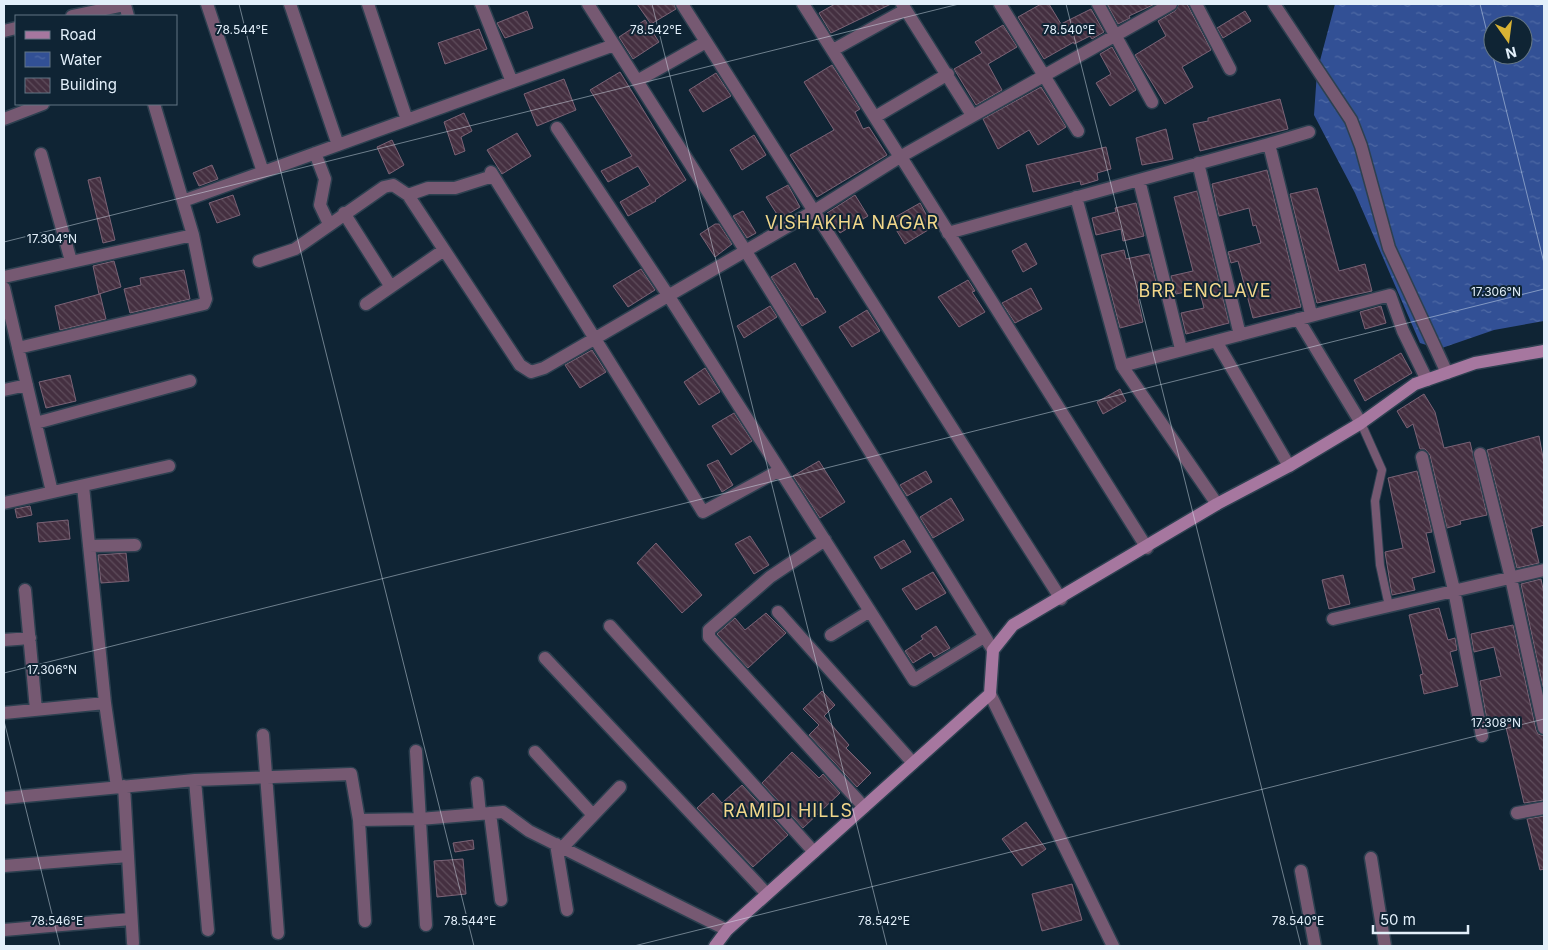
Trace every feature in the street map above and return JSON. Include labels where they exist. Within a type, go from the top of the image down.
[{"type":"street","points":[[207,4],[264,172]]},
{"type":"street","points":[[290,4],[338,145]]},
{"type":"street","points":[[368,4],[408,120]]},
{"type":"street","points":[[481,4],[512,82]]},
{"type":"street","points":[[588,4],[745,250],[992,650],[990,694],[1113,946]]},
{"type":"street","points":[[682,4],[1061,599]]},
{"type":"street","points":[[803,4],[1147,548]]},
{"type":"street","points":[[1000,4],[1078,131]]},
{"type":"street","points":[[1098,4],[1152,102]]},
{"type":"street","points":[[259,261],[295,249],[344,213],[384,187],[394,185],[408,195],[520,365],[531,372],[544,368],[814,211],[972,115],[1171,4]]},
{"type":"street","points":[[1196,4],[1230,69]]},
{"type":"street","points":[[1274,4],[1351,120],[1361,146],[1389,248],[1420,310],[1447,373]]},
{"type":"street","points":[[78,15],[126,7]]},
{"type":"street","points":[[833,50],[903,7],[948,74],[972,115]]},
{"type":"street","points":[[637,81],[706,42]]},
{"type":"street","points":[[183,201],[614,45]]},
{"type":"street","points":[[875,117],[948,74]]},
{"type":"street","points":[[4,119],[40,105]]},
{"type":"street","points":[[18,348],[204,304],[206,299],[193,235],[154,105]]},
{"type":"street","points":[[557,128],[668,295],[914,680],[984,637]]},
{"type":"street","points":[[948,233],[1310,132]]},
{"type":"street","points":[[1269,144],[1311,314]]},
{"type":"street","points":[[315,153],[325,179],[320,205],[329,224]]},
{"type":"street","points":[[41,154],[71,261]]},
{"type":"street","points":[[1198,163],[1240,336]]},
{"type":"street","points":[[408,195],[428,188],[456,188],[492,174],[704,512],[780,470]]},
{"type":"street","points":[[1139,180],[1182,349]]},
{"type":"street","points":[[1076,197],[1122,366],[1217,504]]},
{"type":"street","points":[[344,213],[391,287]]},
{"type":"street","points":[[4,276],[193,235]]},
{"type":"street","points":[[366,304],[444,250]]},
{"type":"street","points":[[4,288],[52,492]]},
{"type":"street","points":[[1122,366],[1182,349],[1240,336],[1311,314],[1390,295],[1403,331],[1427,380]]},
{"type":"street","points":[[1298,319],[1361,423]]},
{"type":"street","points":[[1216,341],[1290,466]]},
{"type":"street","points":[[992,650],[1013,625],[1147,548],[1217,504],[1290,466],[1361,423],[1416,384],[1475,363],[1544,351]]},
{"type":"street","points":[[36,423],[190,381]]},
{"type":"street","points":[[4,390],[27,386]]},
{"type":"street","points":[[1480,454],[1511,578],[1544,728]]},
{"type":"street","points":[[1422,457],[1454,590],[1482,736]]},
{"type":"street","points":[[4,503],[169,466]]},
{"type":"street","points":[[83,486],[105,703],[120,786],[128,856],[133,943]]},
{"type":"street","points":[[825,540],[770,577],[709,630],[709,637],[864,807]]},
{"type":"street","points":[[89,546],[135,545]]},
{"type":"street","points":[[1333,619],[1544,570]]},
{"type":"street","points":[[25,590],[36,710]]},
{"type":"street","points":[[831,635],[870,611]]},
{"type":"street","points":[[778,612],[913,763]]},
{"type":"street","points":[[610,626],[814,852]]},
{"type":"street","points":[[4,640],[30,638]]},
{"type":"street","points":[[545,658],[767,894]]},
{"type":"street","points":[[715,946],[728,930],[767,894],[990,694]]},
{"type":"street","points":[[4,713],[105,703]]},
{"type":"street","points":[[263,735],[278,933]]},
{"type":"street","points":[[416,752],[426,925]]},
{"type":"street","points":[[534,752],[593,815]]},
{"type":"street","points":[[4,798],[195,780],[350,774],[359,820],[365,921]]},
{"type":"street","points":[[195,780],[208,930]]},
{"type":"street","points":[[477,783],[485,814],[500,900]]},
{"type":"street","points":[[560,846],[620,787]]},
{"type":"street","points":[[1517,813],[1544,808]]},
{"type":"street","points":[[359,820],[420,820],[503,812],[529,830],[728,930]]},
{"type":"street","points":[[560,846],[567,910]]},
{"type":"street","points":[[4,866],[128,856]]},
{"type":"street","points":[[1371,858],[1385,946]]},
{"type":"street","points":[[1300,871],[1315,946]]},
{"type":"street","points":[[4,930],[131,919]]},
{"type":"lane","points":[[1361,423],[1382,470],[1375,501],[1380,565],[1389,606]]},
{"type":"water","points":[[1335,4],[1544,4],[1544,321],[1494,330],[1439,349],[1420,343],[1355,193],[1314,115],[1317,72]]},
{"type":"building","points":[[637,4],[674,4],[676,9],[651,24]]},
{"type":"building","points":[[835,4],[891,4],[831,33],[819,13]]},
{"type":"building","points":[[1041,4],[1049,4],[1061,24],[1091,9],[1104,32],[1092,39],[1090,36],[1074,44],[1074,42],[1044,59],[1018,17]]},
{"type":"building","points":[[1107,4],[1155,4],[1129,16],[1130,18],[1118,24]]},
{"type":"building","points":[[1179,4],[1187,4],[1211,50],[1182,67],[1193,87],[1165,104],[1135,55],[1166,36],[1158,21],[1175,11]]},
{"type":"building","points":[[527,11],[533,28],[505,38],[497,23]]},
{"type":"building","points":[[1245,11],[1251,21],[1223,38],[1217,28]]},
{"type":"building","points":[[645,20],[659,42],[633,59],[619,37]]},
{"type":"building","points":[[1003,25],[1017,47],[988,64],[1002,90],[976,105],[954,69],[982,53],[975,42]]},
{"type":"building","points":[[479,29],[487,49],[445,64],[438,43]]},
{"type":"building","points":[[1112,47],[1136,90],[1110,106],[1096,83],[1111,74],[1100,54]]},
{"type":"building","points":[[832,65],[860,109],[855,112],[863,129],[869,127],[887,155],[817,197],[790,155],[834,130],[804,82]]},
{"type":"building","points":[[620,72],[686,180],[656,201],[628,216],[620,202],[650,185],[638,166],[608,182],[601,171],[632,156],[590,90]]},
{"type":"building","points":[[716,73],[731,96],[703,112],[689,90]]},
{"type":"building","points":[[564,79],[576,110],[537,126],[524,94]]},
{"type":"building","points":[[1041,87],[1066,127],[1038,145],[1029,130],[998,149],[983,119]]},
{"type":"building","points":[[1280,99],[1288,129],[1200,151],[1193,124],[1208,121],[1208,118]]},
{"type":"building","points":[[464,113],[472,131],[461,137],[465,151],[455,155],[444,122]]},
{"type":"building","points":[[1166,129],[1173,159],[1142,165],[1136,138]]},
{"type":"building","points":[[517,133],[531,156],[502,174],[487,150]]},
{"type":"building","points":[[754,135],[766,155],[742,170],[730,150]]},
{"type":"building","points":[[392,140],[404,165],[389,174],[377,147]]},
{"type":"building","points":[[1106,147],[1111,169],[1097,173],[1098,180],[1081,185],[1080,181],[1033,192],[1026,165]]},
{"type":"building","points":[[212,165],[218,179],[199,186],[193,173]]},
{"type":"building","points":[[1267,170],[1301,307],[1253,318],[1238,261],[1231,263],[1228,252],[1261,243],[1256,225],[1253,226],[1249,208],[1219,216],[1212,184]]},
{"type":"building","points":[[100,177],[115,240],[103,243],[88,180]]},
{"type":"building","points":[[788,185],[800,207],[780,219],[766,197]]},
{"type":"building","points":[[1317,188],[1339,271],[1365,264],[1372,291],[1317,303],[1290,194]]},
{"type":"building","points":[[1197,191],[1229,323],[1186,334],[1181,313],[1204,308],[1199,289],[1176,294],[1171,276],[1193,271],[1174,197]]},
{"type":"building","points":[[233,195],[240,215],[217,223],[209,203]]},
{"type":"building","points":[[855,195],[868,216],[840,233],[827,213]]},
{"type":"building","points":[[920,203],[933,227],[905,244],[890,220]]},
{"type":"building","points":[[1136,203],[1144,236],[1123,241],[1121,229],[1096,235],[1092,218],[1116,212],[1115,208]]},
{"type":"building","points":[[743,211],[756,233],[747,238],[733,216]]},
{"type":"building","points":[[715,224],[719,224],[732,244],[715,257],[700,234]]},
{"type":"building","points":[[1026,243],[1037,264],[1023,272],[1012,251]]},
{"type":"building","points":[[1124,250],[1126,259],[1149,254],[1158,290],[1137,295],[1143,322],[1120,328],[1101,255]]},
{"type":"building","points":[[114,261],[121,287],[99,294],[93,266]]},
{"type":"building","points":[[795,263],[815,299],[817,298],[826,312],[802,326],[771,277]]},
{"type":"building","points":[[641,269],[655,290],[628,307],[613,286]]},
{"type":"building","points":[[184,270],[190,299],[130,313],[124,289],[141,285],[140,278]]},
{"type":"building","points":[[968,280],[975,291],[972,292],[985,312],[959,327],[938,297]]},
{"type":"building","points":[[1031,288],[1042,309],[1015,323],[1002,303]]},
{"type":"building","points":[[100,294],[106,319],[60,330],[55,306]]},
{"type":"building","points":[[770,306],[777,317],[744,338],[737,326]]},
{"type":"building","points":[[1381,306],[1386,323],[1365,329],[1360,312]]},
{"type":"building","points":[[867,310],[880,331],[852,347],[839,327]]},
{"type":"building","points":[[592,350],[606,372],[580,388],[565,365]]},
{"type":"building","points":[[1401,353],[1412,373],[1365,401],[1354,380]]},
{"type":"building","points":[[705,368],[720,392],[699,405],[684,382]]},
{"type":"building","points":[[70,375],[76,401],[46,408],[39,382]]},
{"type":"building","points":[[1120,389],[1126,401],[1103,414],[1097,402]]},
{"type":"building","points":[[1424,394],[1435,412],[1444,448],[1470,442],[1487,515],[1460,521],[1461,524],[1447,528],[1430,455],[1425,449],[1420,449],[1413,424],[1407,428],[1397,411]]},
{"type":"building","points":[[734,413],[752,441],[731,455],[712,426]]},
{"type":"building","points":[[1539,436],[1544,463],[1544,525],[1531,529],[1539,563],[1517,568],[1487,450]]},
{"type":"building","points":[[718,460],[733,485],[722,492],[707,465]]},
{"type":"building","points":[[819,461],[845,502],[820,518],[793,476]]},
{"type":"building","points":[[926,471],[932,482],[907,496],[900,485]]},
{"type":"building","points":[[1417,471],[1432,532],[1426,533],[1435,572],[1412,578],[1415,590],[1392,595],[1385,552],[1403,548],[1388,478]]},
{"type":"building","points":[[951,498],[964,520],[933,538],[920,517]]},
{"type":"building","points":[[30,506],[32,515],[17,518],[15,509]]},
{"type":"building","points":[[68,520],[70,539],[39,542],[37,523]]},
{"type":"building","points":[[750,536],[769,565],[754,574],[735,544]]},
{"type":"building","points":[[904,540],[911,552],[881,569],[874,557]]},
{"type":"building","points":[[656,543],[702,595],[682,613],[637,563]]},
{"type":"building","points":[[126,553],[129,581],[101,583],[98,555]]},
{"type":"building","points":[[933,572],[946,593],[916,610],[902,589]]},
{"type":"building","points":[[1343,575],[1350,604],[1329,609],[1322,580]]},
{"type":"building","points":[[1541,579],[1544,594],[1543,687],[1521,584]]},
{"type":"building","points":[[1439,608],[1448,640],[1455,638],[1457,650],[1450,652],[1458,686],[1424,694],[1420,675],[1423,674],[1409,615]]},
{"type":"building","points":[[766,613],[786,633],[748,668],[717,634],[735,618],[745,630]]},
{"type":"building","points":[[1513,625],[1536,730],[1538,734],[1544,736],[1544,800],[1524,803],[1505,723],[1488,726],[1480,681],[1501,676],[1494,647],[1474,652],[1471,634]]},
{"type":"building","points":[[936,626],[950,648],[934,657],[931,652],[913,663],[905,651],[923,639],[921,636]]},
{"type":"building","points":[[822,691],[835,705],[824,716],[849,745],[846,748],[871,773],[857,787],[809,735],[819,725],[803,709]]},
{"type":"building","points":[[792,752],[819,778],[823,774],[840,793],[803,828],[762,783]]},
{"type":"building","points":[[742,785],[788,835],[753,867],[697,808],[713,793],[722,803]]},
{"type":"building","points":[[1544,816],[1544,869],[1540,870],[1527,819]]},
{"type":"building","points":[[1026,822],[1046,849],[1022,866],[1002,839]]},
{"type":"building","points":[[473,840],[474,849],[455,852],[453,843]]},
{"type":"building","points":[[463,859],[466,894],[437,897],[434,861]]},
{"type":"building","points":[[1072,884],[1082,920],[1042,931],[1032,894]]},
{"type":"district","name":"VISHAKHA NAGAR","points":[[852,223]]},
{"type":"district","name":"BRR ENCLAVE","points":[[1205,291]]},
{"type":"district","name":"RAMIDI HILLS","points":[[788,811]]}]
